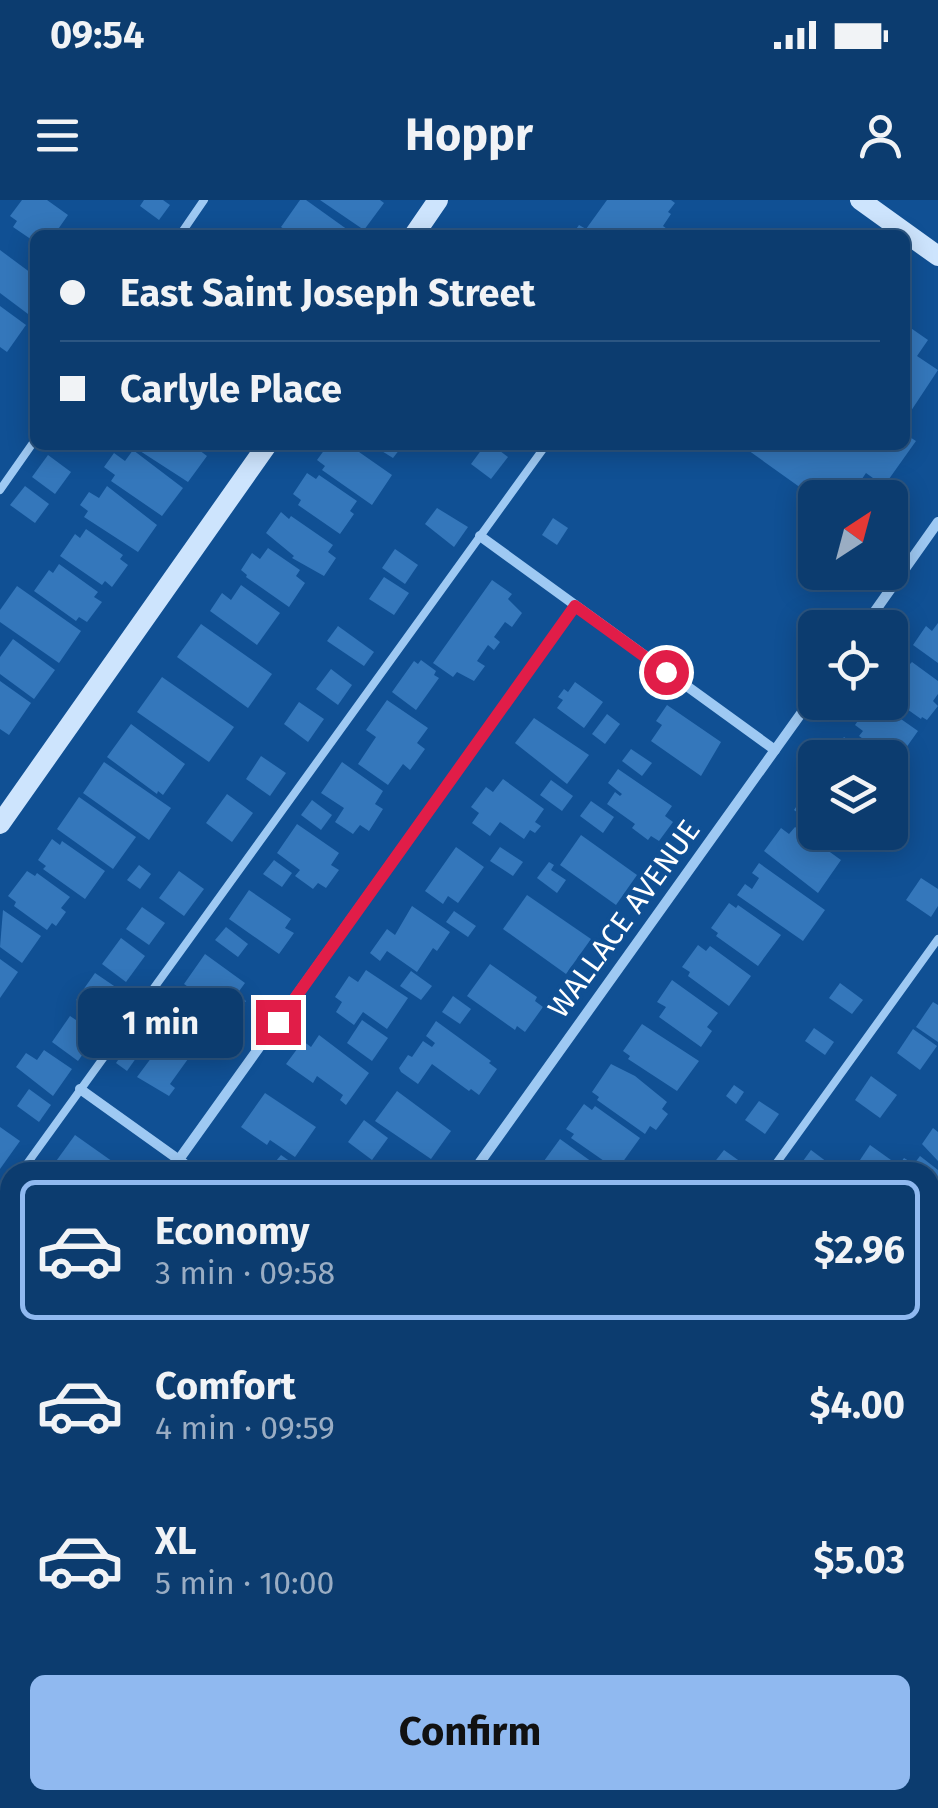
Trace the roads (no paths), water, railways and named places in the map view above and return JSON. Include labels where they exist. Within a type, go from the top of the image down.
[{"type":"street","points":[[417,230],[438,200]]},
{"type":"street","points":[[860,200],[902,230]]},
{"type":"street","points":[[910,236],[938,256]]},
{"type":"street","points":[[0,824],[262,450]]},
{"type":"street","points":[[876,610],[938,522]]},
{"type":"street","points":[[480,536],[775,750]]},
{"type":"street","points":[[179,1160],[575,606]]},
{"type":"street","name":"WALLACE AVENUE","points":[[480,1162],[798,718]]},
{"type":"street","points":[[80,1090],[182,1162]]},
{"type":"lane","points":[[183,230],[204,200]]},
{"type":"lane","points":[[0,490],[30,447]]},
{"type":"lane","points":[[28,1162],[542,450]]},
{"type":"lane","points":[[777,1162],[938,939]]}]
